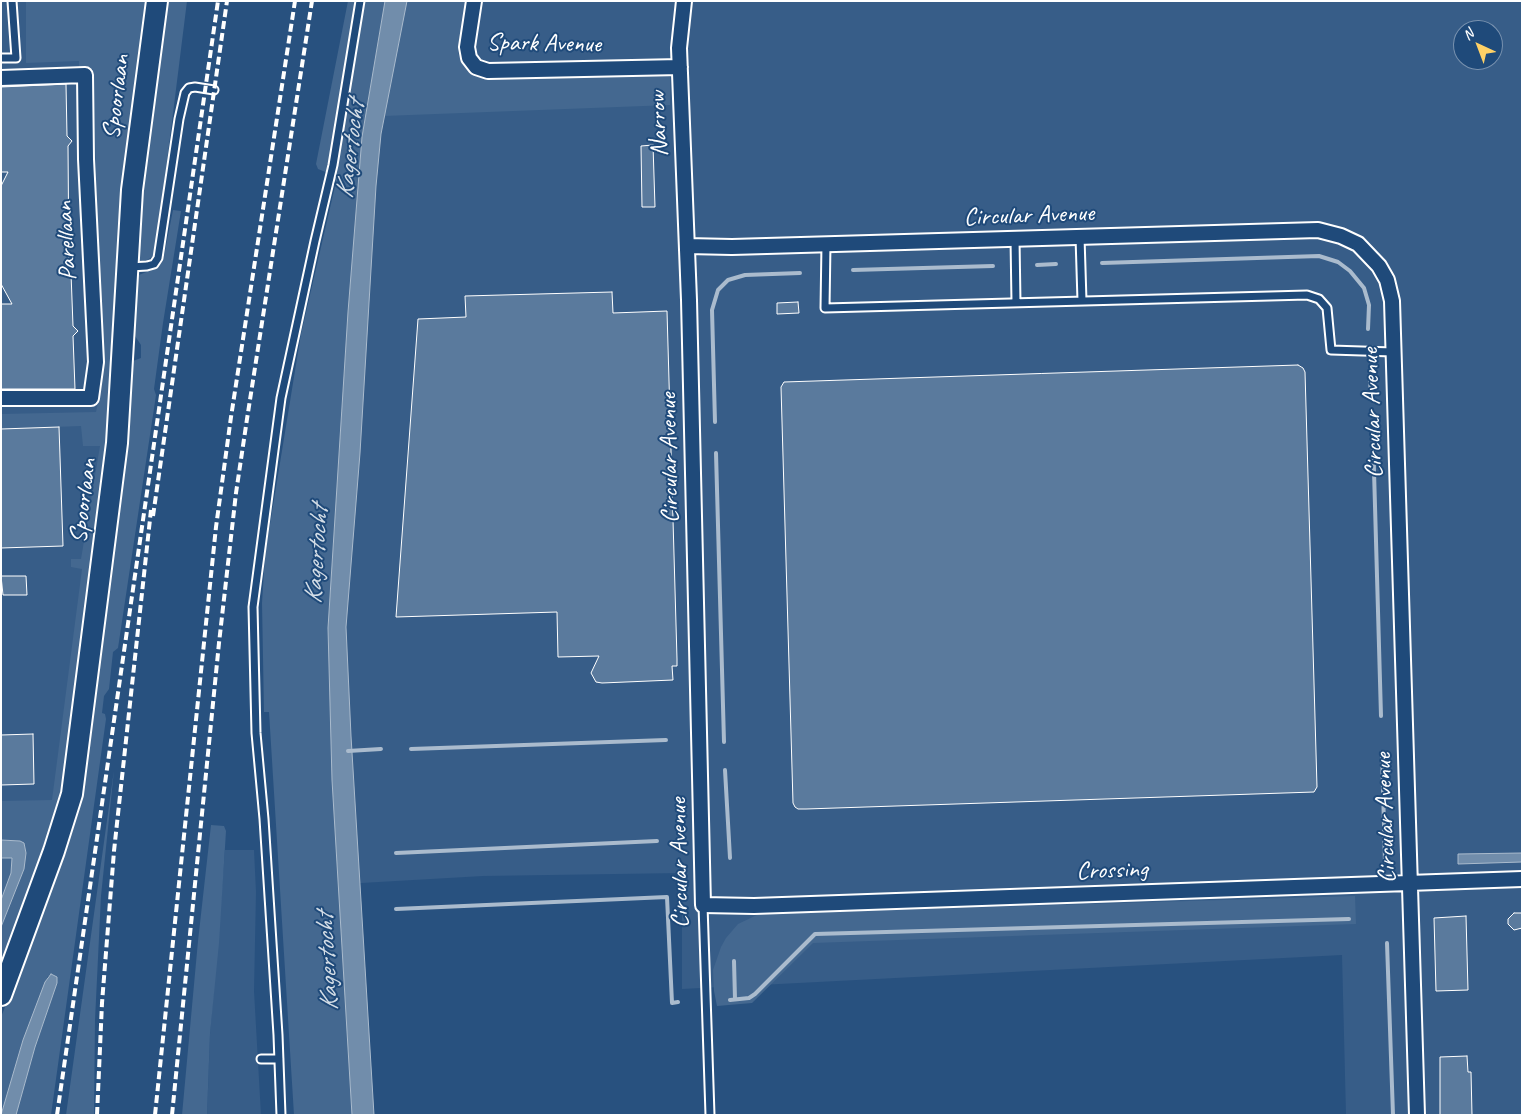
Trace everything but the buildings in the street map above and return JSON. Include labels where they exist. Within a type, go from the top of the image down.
[{"type":"main road","name":"Spoorlaan","points":[[1,995],[54,851],[72,794],[117,443],[132,190],[157,1]]},
{"type":"street","name":"Spark Avenue","points":[[474,1],[468,48],[469,58],[476,67],[488,71],[680,66]]},
{"type":"street","name":"Narrow","points":[[684,1],[680,33],[680,66],[687,246]]},
{"type":"street","name":"Parellaan","points":[[1,78],[85,75],[86,159],[96,362],[91,398],[1,398]]},
{"type":"street","name":"Circular Avenue","points":[[704,905],[687,246],[732,247],[1310,230],[1342,236],[1358,244],[1379,266],[1387,280],[1392,301],[1417,1115]]},
{"type":"street","name":"Crossing","points":[[704,905],[754,906],[1522,880]]},
{"type":"lane","points":[[1,58],[16,58],[12,1]]},
{"type":"lane","points":[[281,1115],[264,819],[256,733],[253,607],[281,398],[333,166],[360,1]]},
{"type":"lane","points":[[127,266],[147,266],[154,264],[158,258],[179,119],[185,93],[189,88],[195,87],[214,90]]},
{"type":"lane","points":[[1080,237],[1082,302]]},
{"type":"lane","points":[[1015,239],[1016,303]]},
{"type":"lane","points":[[826,244],[825,308],[1307,296],[1319,299],[1327,308],[1331,350],[1394,352]]},
{"type":"lane","name":"Circular Avenue","points":[[704,905],[710,1115]]},
{"type":"lane","points":[[261,1059],[279,1059]]},
{"type":"shaded area","points":[[1,1],[147,1],[126,355],[79,724],[50,853],[1,999]]},
{"type":"shaded area","points":[[26,1],[150,1],[117,229],[115,298],[117,374],[72,741],[54,824],[1,971],[1,927],[24,869],[26,853],[24,844],[15,840],[1,840],[1,801],[52,800],[82,569],[71,567],[71,559],[81,559],[100,446],[83,446],[81,426],[1,429],[1,414],[96,412],[102,385],[93,69],[79,69],[79,61],[26,63]]},
{"type":"shaded area","points":[[167,1],[187,1],[156,250],[153,256],[146,261],[140,261],[135,258],[133,220]]},
{"type":"shaded area","points":[[348,1],[385,1],[362,137],[348,312],[328,628],[332,780],[352,1115],[294,1115],[269,712],[264,712],[262,603],[265,555],[301,334],[336,182],[333,175],[318,169],[316,164]]},
{"type":"shaded area","points":[[385,1],[407,1],[381,134],[376,186],[360,453],[346,627],[374,1115],[352,1115],[332,780],[328,628],[348,312],[362,137]]},
{"type":"shaded area","points":[[395,1],[1522,1],[1522,1115],[1346,1115],[1342,955],[682,989],[682,873],[483,876],[344,884],[342,621],[371,134]]},
{"type":"shaded area","points":[[407,1],[466,1],[458,53],[462,63],[471,74],[482,78],[659,72],[670,77],[670,105],[384,116]]},
{"type":"shaded area","points":[[173,210],[181,211],[163,323],[154,389],[156,395],[118,648],[113,652],[109,689],[104,696],[102,713],[105,714],[106,719],[51,1115],[16,1115],[35,1047],[57,983],[48,976],[23,1040],[1,1115],[1,1017],[46,905],[62,861],[71,828],[128,446],[133,361],[141,358],[141,345],[133,333],[136,276],[157,268],[163,261]]},
{"type":"shaded area","points":[[114,770],[101,896],[95,1020],[94,1115],[66,1115]]},
{"type":"shaded area","points":[[211,825],[224,826],[226,831],[219,943],[210,1034],[207,1115],[182,1115],[198,941]]},
{"type":"shaded area","points":[[1,840],[24,843],[26,853],[24,869],[1,927],[1,900],[11,873],[12,858],[1,858]]},
{"type":"shaded area","points":[[225,850],[254,850],[256,892],[254,991],[261,1115],[207,1115],[210,1034]]},
{"type":"shaded area","points":[[1522,853],[1522,862],[1458,864],[1458,854]]},
{"type":"shaded area","points":[[12,857],[11,873],[1,900],[1,858]]},
{"type":"shaded area","points":[[1355,896],[1356,924],[813,943],[752,1003],[717,1006],[714,991],[713,970],[726,938],[738,924],[759,914]]},
{"type":"shaded area","points":[[51,974],[57,977],[57,983],[35,1047],[16,1115],[1,1115],[23,1040],[45,982]]},
{"type":"waterway","points":[[1102,263],[1319,256],[1338,262],[1350,271],[1364,288],[1369,305],[1368,329]]},
{"type":"waterway","points":[[1037,265],[1056,264]]},
{"type":"waterway","points":[[853,270],[993,266]]},
{"type":"waterway","points":[[715,422],[712,310],[718,290],[728,280],[745,275],[800,273]]},
{"type":"waterway","points":[[1370,378],[1371,398]]},
{"type":"waterway","points":[[1373,436],[1381,716]]},
{"type":"waterway","points":[[716,453],[724,742]]},
{"type":"waterway","points":[[411,749],[666,740]]},
{"type":"waterway","points":[[348,751],[381,749]]},
{"type":"waterway","points":[[1382,752],[1385,862]]},
{"type":"waterway","points":[[725,770],[730,858]]},
{"type":"waterway","points":[[396,853],[657,841]]},
{"type":"waterway","points":[[396,909],[667,897],[672,1003],[678,1002]]},
{"type":"waterway","points":[[730,1000],[749,998],[755,994],[815,934],[1349,919]]},
{"type":"waterway","points":[[1387,943],[1393,1115]]},
{"type":"waterway","points":[[734,961],[735,999]]},
{"type":"railway","points":[[57,1115],[218,1]]},
{"type":"railway","points":[[153,516],[227,1]]},
{"type":"railway","points":[[155,1115],[216,527],[231,417],[295,1]]},
{"type":"railway","points":[[172,1115],[219,643],[236,493],[312,1]]},
{"type":"railway","points":[[97,1115],[102,1003],[114,851],[151,510]]},
{"type":"water label","name":"Kagertocht","points":[[351,150]]},
{"type":"water label","name":"Kagertocht","points":[[317,555]]},
{"type":"water label","name":"Kagertocht","points":[[328,962]]}]
